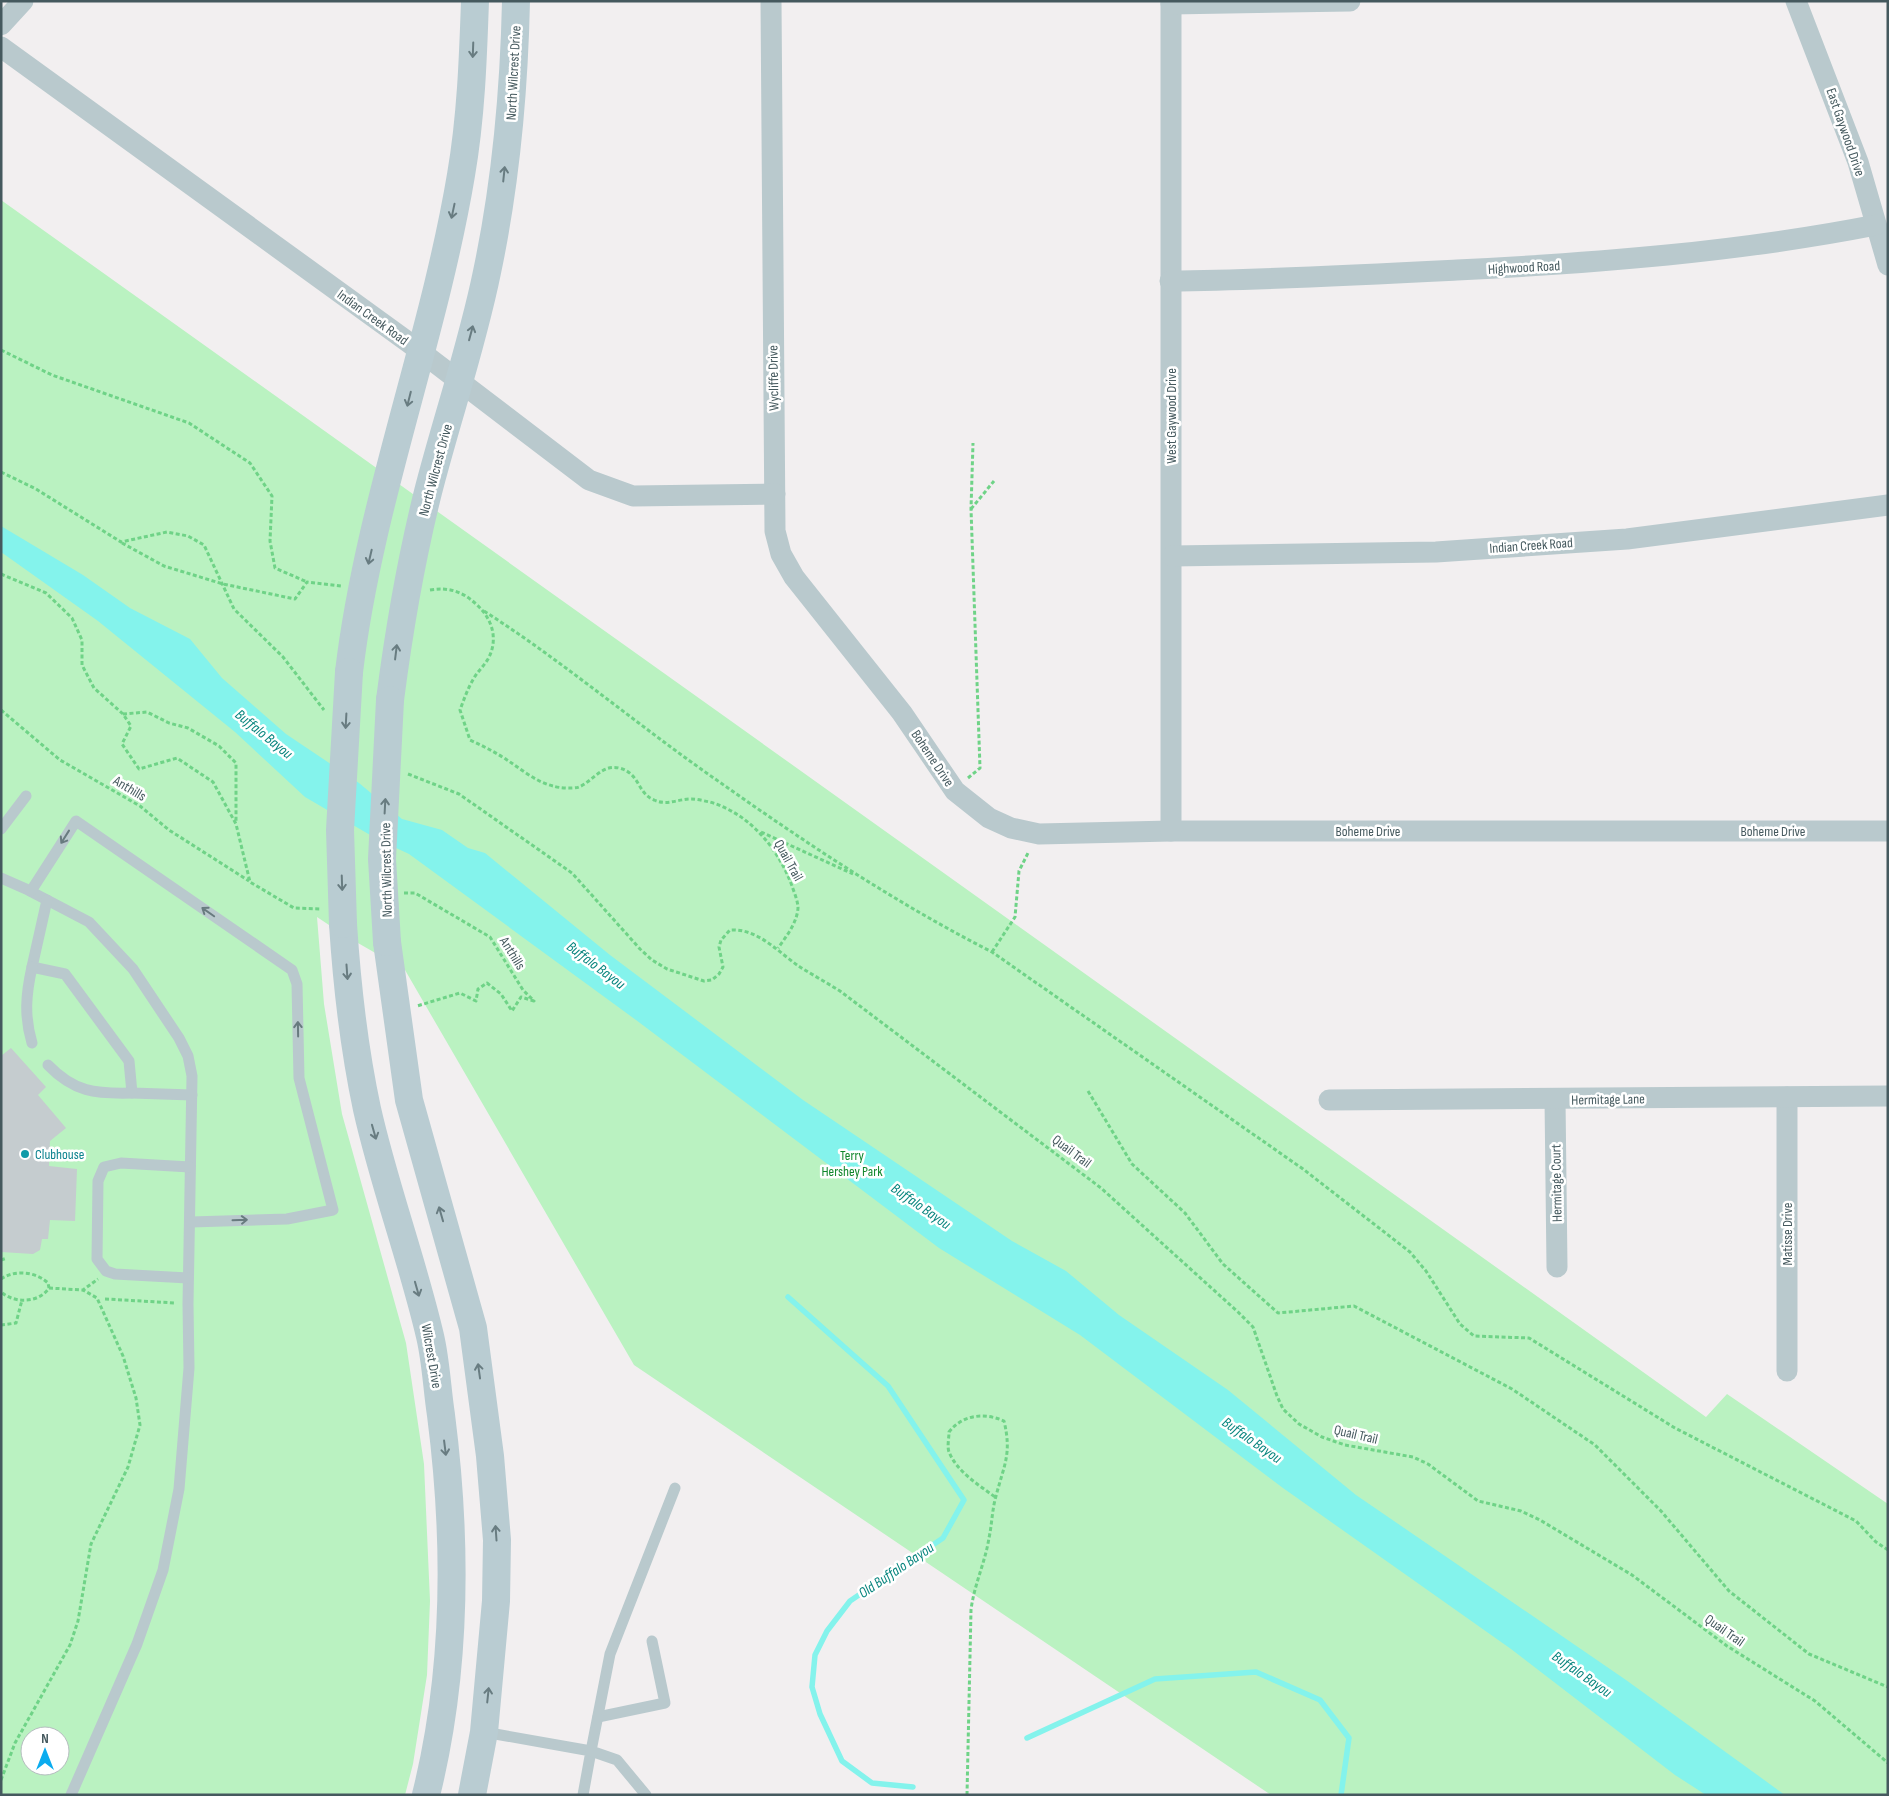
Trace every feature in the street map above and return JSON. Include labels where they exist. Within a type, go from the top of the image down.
[{"type":"main road","points":[[333,916],[340,830],[348,672],[363,587],[421,352],[461,174],[472,77],[474,1]]},
{"type":"main road","name":"North Wilcrest Drive","points":[[396,1012],[387,942],[382,859],[390,700],[405,594],[428,492],[487,273],[503,185],[514,85],[516,1]]},
{"type":"main road","name":"Wilcrest Drive","points":[[333,916],[367,1109],[431,1338],[446,1460],[452,1600],[446,1678],[433,1768],[426,1795]]},
{"type":"main road","points":[[396,1012],[409,1100],[473,1328],[490,1456],[497,1540],[496,1601],[484,1732],[472,1795]]},
{"type":"main road","points":[[360,1068],[403,1059]]},
{"type":"street","points":[[1,25],[23,1]]},
{"type":"street","name":"Wycliffe Drive","points":[[771,1],[775,531],[782,554],[794,578],[902,713]]},
{"type":"street","points":[[1171,3],[1350,1]]},
{"type":"street","name":"East Gaywood Drive","points":[[1796,1],[1858,162],[1888,265]]},
{"type":"street","name":"West Gaywood Drive","points":[[1171,3],[1171,831]]},
{"type":"street","name":"Indian Creek Road","points":[[1,47],[421,352],[589,480],[632,496],[775,494]]},
{"type":"street","name":"Highwood Road","points":[[1170,281],[1292,279],[1557,265],[1752,247],[1876,226]]},
{"type":"street","name":"Indian Creek Road","points":[[1172,556],[1436,552],[1627,539],[1888,505]]},
{"type":"street","name":"Boheme Drive","points":[[902,713],[954,791],[988,818],[1011,828],[1040,834],[1171,831],[1888,831]]},
{"type":"street","name":"Hermitage Lane","points":[[1329,1100],[1888,1096]]},
{"type":"street","name":"Matisse Drive","points":[[1787,1097],[1787,1371]]},
{"type":"street","name":"Hermitage Court","points":[[1555,1099],[1557,1267]]},
{"type":"lane","points":[[1,829],[26,796]]},
{"type":"lane","points":[[31,891],[76,821],[292,970],[297,984],[299,1078],[333,1210],[287,1219],[191,1222]]},
{"type":"lane","points":[[1,878],[31,891],[89,922],[134,969],[188,1056],[192,1076],[191,1222],[188,1278],[189,1368],[179,1480],[163,1570],[137,1644],[71,1795]]},
{"type":"lane","points":[[32,1043],[27,1026],[26,996],[47,900]]},
{"type":"lane","points":[[32,967],[65,974],[129,1061],[132,1093]]},
{"type":"lane","points":[[48,1065],[62,1080],[104,1094],[132,1093],[192,1096]]},
{"type":"lane","points":[[188,1278],[115,1274],[106,1271],[97,1259],[98,1181],[104,1167],[121,1163],[190,1167]]},
{"type":"lane","points":[[583,1795],[610,1654],[675,1488]]},
{"type":"lane","points":[[598,1717],[665,1703],[652,1641]]},
{"type":"lane","points":[[484,1732],[591,1751],[617,1760],[646,1795]]},
{"type":"path","points":[[1,350],[52,375],[188,423],[250,463],[272,496],[270,541],[275,568],[307,582],[363,587]]},
{"type":"path","points":[[954,791],[980,768],[970,509],[973,443]]},
{"type":"path","points":[[970,509],[994,481]]},
{"type":"path","points":[[121,542],[164,566],[263,594],[295,599],[307,582]]},
{"type":"path","points":[[1,574],[46,593],[72,618],[82,640],[82,665],[94,688],[124,714]]},
{"type":"path","name":"Quail Trail","points":[[405,594],[415,597],[431,590],[452,589],[468,597],[484,611],[491,624],[494,639],[488,658],[474,677],[460,710],[470,740],[491,750],[526,774],[553,786],[578,787],[604,769],[618,767],[635,776],[644,793],[654,800],[669,803],[691,799],[710,802],[731,810],[760,832],[787,872],[798,907],[792,927],[778,948],[798,966],[840,991],[1101,1188],[1230,1305],[1253,1327],[1283,1410],[1299,1424],[1322,1437],[1345,1445],[1413,1457],[1428,1464],[1478,1501],[1522,1512],[1540,1520],[1632,1575],[1727,1646],[1816,1701],[1888,1763]]},
{"type":"path","points":[[484,611],[702,769],[860,877],[936,923],[992,952],[1303,1169],[1410,1252],[1426,1271],[1460,1324],[1474,1336],[1530,1338],[1675,1428],[1856,1521],[1876,1542],[1888,1550]]},
{"type":"path","name":"Anthills","points":[[1,710],[60,760],[140,806],[169,830],[250,882],[294,908],[333,916]]},
{"type":"path","name":"Anthills","points":[[236,824],[213,782],[177,758],[139,769],[122,744],[131,726],[124,714],[147,712],[169,723],[188,728],[219,746],[236,763],[236,824],[250,882]]},
{"type":"path","points":[[760,832],[860,877]]},
{"type":"path","points":[[992,952],[1015,917],[1019,871],[1040,834]]},
{"type":"path","name":"Anthills","points":[[396,889],[402,894],[415,893],[490,937],[523,990],[534,1000],[521,997],[512,1012],[501,994],[487,983],[478,989],[476,1001],[460,993],[396,1012]]},
{"type":"path","points":[[324,901],[333,916]]},
{"type":"path","points":[[1088,1091],[1132,1164],[1185,1213],[1223,1264],[1278,1313],[1354,1306],[1512,1389],[1595,1445],[1661,1511],[1729,1591],[1809,1654],[1888,1687]]},
{"type":"path","points":[[1,1260],[8,1258]]},
{"type":"path","points":[[83,1290],[106,1271]]},
{"type":"path","points":[[1,1278],[14,1274],[34,1274],[48,1283],[49,1288]]},
{"type":"path","points":[[1,1780],[15,1743],[70,1645],[78,1621],[91,1544],[128,1467],[140,1425],[136,1398],[123,1356],[97,1298],[83,1290],[49,1288]]},
{"type":"path","points":[[1,1292],[22,1300],[34,1300],[44,1295],[49,1288]]},
{"type":"path","points":[[1,1325],[16,1323],[22,1300]]},
{"type":"path","points":[[106,1300],[188,1304]]},
{"type":"path","points":[[967,1795],[970,1610],[974,1586],[989,1540],[996,1497],[1005,1470],[1009,1442],[1004,1421],[993,1416],[964,1419],[954,1425],[949,1432],[949,1452],[958,1466],[973,1481],[996,1497]]},
{"type":"green space","name":"Terry Hershey Park","points":[[1,200],[1706,1417],[1727,1394],[1888,1504],[1888,1795],[1271,1795],[634,1365],[405,970],[317,917],[324,1004],[342,1114],[406,1343],[424,1464],[430,1601],[427,1675],[413,1764],[405,1795],[1,1795]]},
{"type":"water","name":"Buffalo Bayou","points":[[1,526],[83,575],[130,608],[190,639],[222,678],[286,734],[359,783],[402,819],[442,830],[468,848],[485,853],[610,955],[803,1100],[1012,1241],[1066,1271],[1119,1315],[1228,1390],[1356,1495],[1626,1680],[1785,1795],[1706,1795],[1675,1775],[1511,1649],[1283,1488],[1080,1335],[939,1248],[636,1020],[409,854],[377,839],[305,797],[235,732],[98,621],[1,552]]},
{"type":"building","name":"Clubhouse","points":[[11,1048],[46,1087],[38,1095],[66,1128],[50,1141],[49,1166],[77,1169],[75,1221],[50,1220],[48,1239],[42,1239],[40,1250],[33,1254],[1,1252],[1,1056]]},
{"type":"waterway","name":"Old Buffalo Bayou","points":[[788,1297],[888,1386],[964,1500],[943,1538],[850,1601],[827,1631],[815,1655],[812,1687],[820,1714],[842,1761],[872,1783],[913,1787]]},
{"type":"waterway","name":"Old Buffalo Bayou","points":[[1027,1738],[1155,1679],[1256,1672],[1320,1700],[1349,1738],[1341,1795]]},
{"type":"place","name":"Clubhouse","points":[[25,1154]]}]
